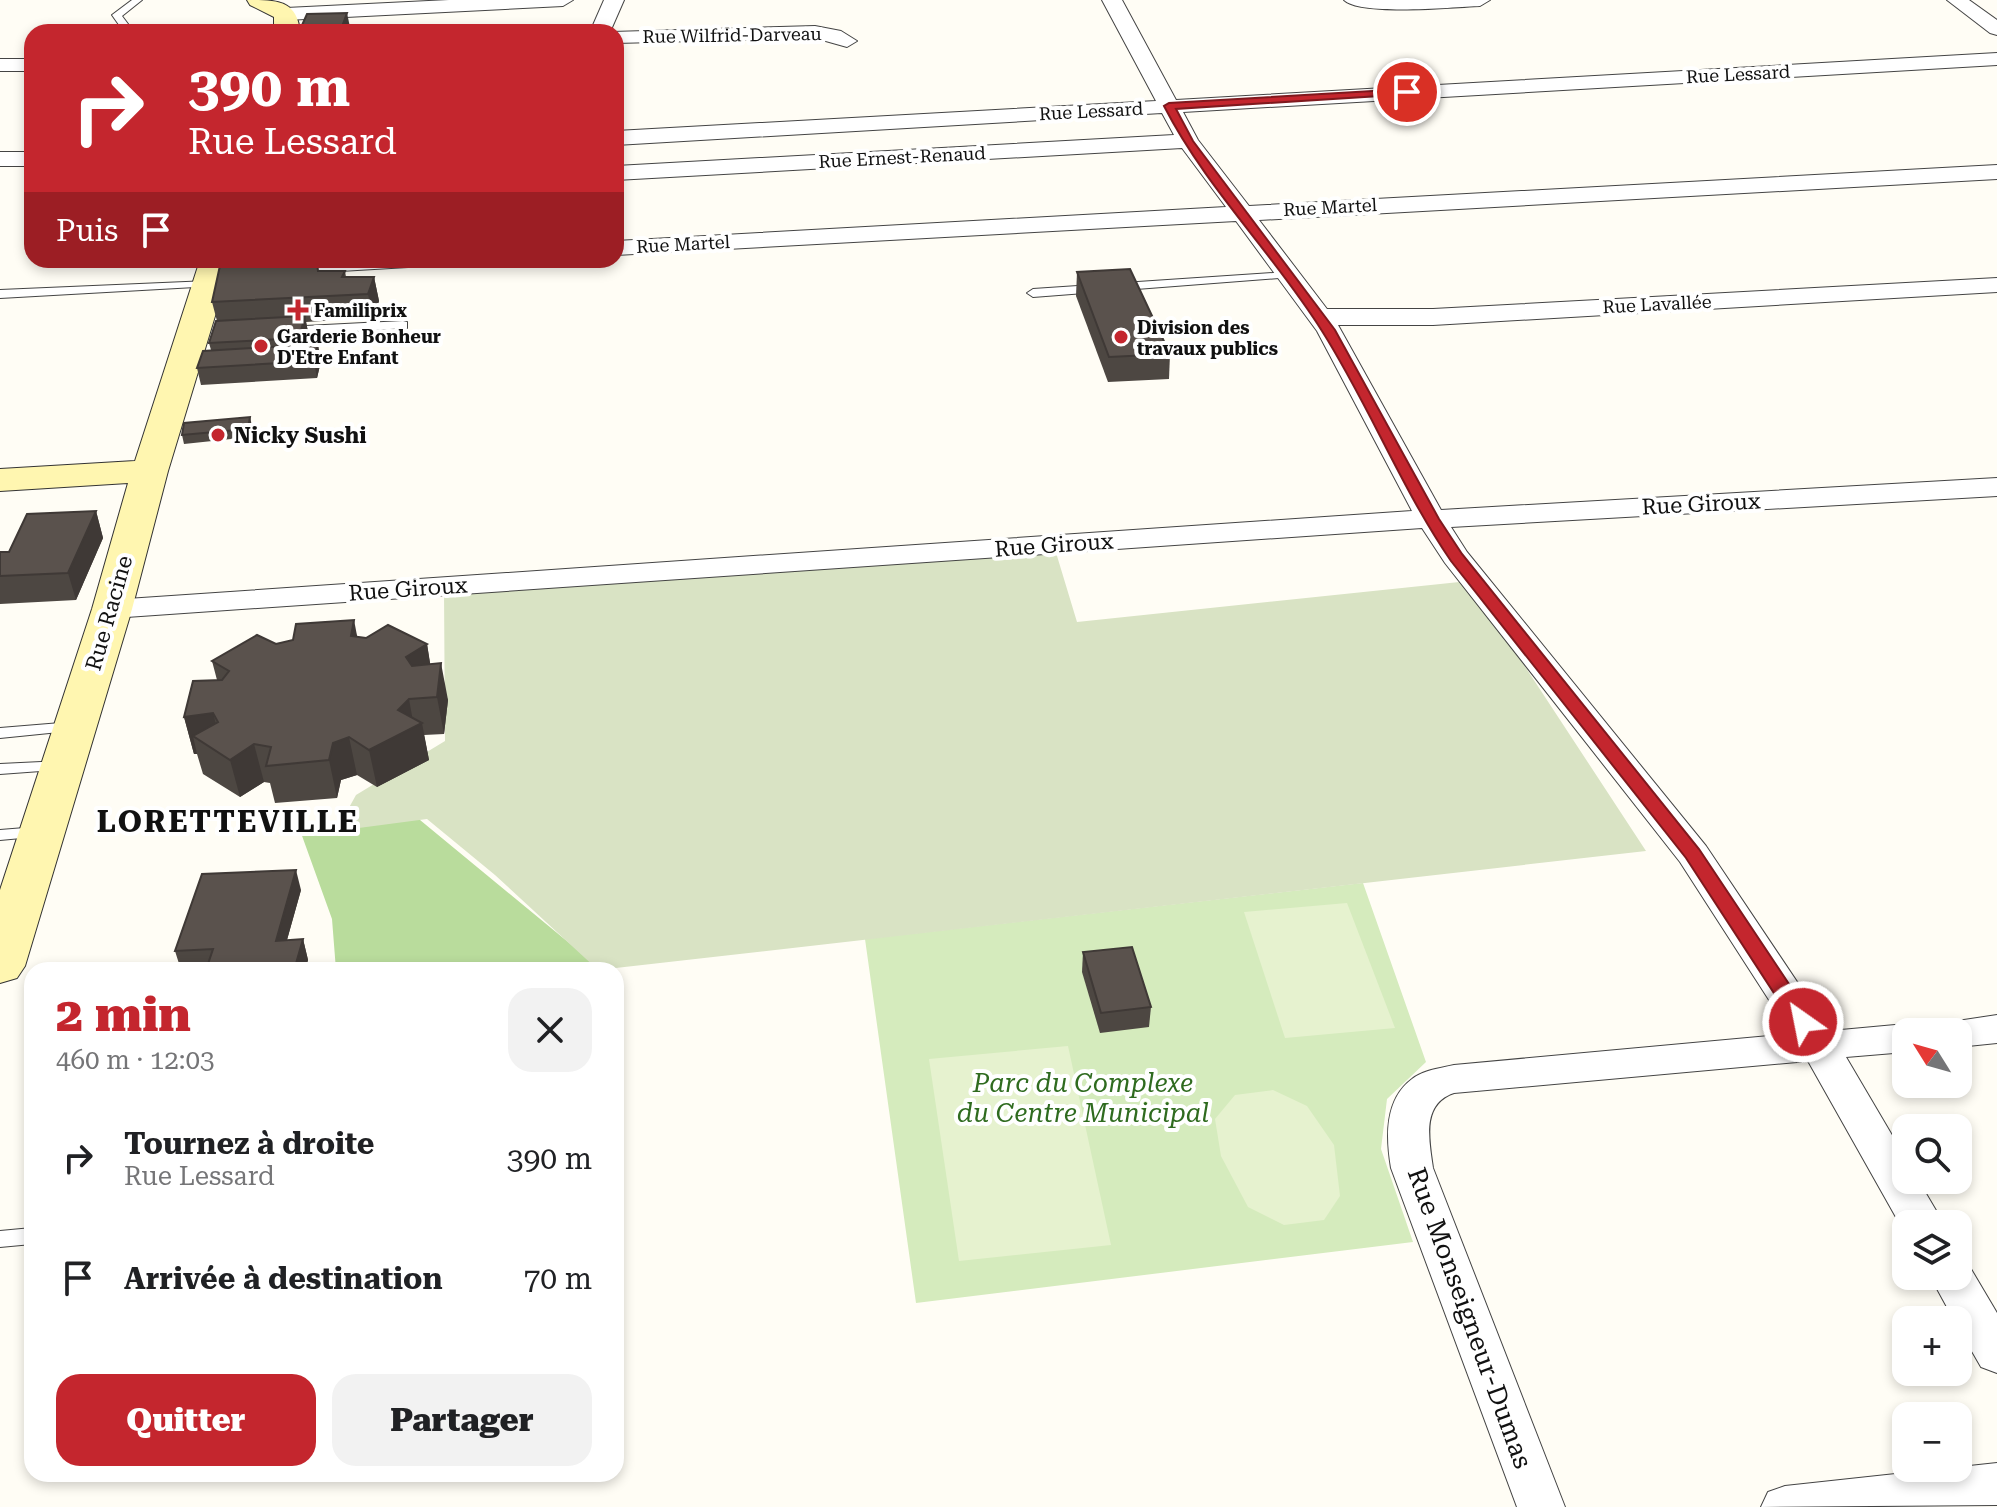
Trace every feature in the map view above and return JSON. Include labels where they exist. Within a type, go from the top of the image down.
[{"type":"main road","points":[[259,0],[287,23]]},
{"type":"main road","name":"Rue Racine","points":[[0,966],[12,888],[43,831],[112,609],[150,471],[200,336],[213,272]]},
{"type":"main road","points":[[0,480],[150,471]]},
{"type":"street","points":[[287,23],[563,0]]},
{"type":"street","points":[[604,24],[614,0]]},
{"type":"street","points":[[1112,0],[1188,141],[1329,330],[1431,519],[1456,557],[1693,854],[1819,1046],[1914,1210]]},
{"type":"street","points":[[1354,0],[1389,4],[1480,0]]},
{"type":"street","points":[[1957,0],[1997,29]]},
{"type":"street","name":"Rue Wilfrid-Darveau","points":[[624,37],[815,32],[847,41]]},
{"type":"street","name":"Rue Lessard","points":[[624,138],[1997,59]]},
{"type":"street","points":[[0,65],[24,65]]},
{"type":"street","name":"Rue Ernest-Renaud","points":[[624,173],[1188,141]]},
{"type":"street","points":[[0,159],[24,159]]},
{"type":"street","name":"Rue Martel","points":[[624,248],[1997,172]]},
{"type":"street","points":[[213,272],[278,268]]},
{"type":"street","name":"Rue Lavallée","points":[[1318,317],[1433,317],[1997,285]]},
{"type":"street","name":"Rue Giroux","points":[[112,609],[1431,519],[1997,487]]},
{"type":"street","points":[[1972,1032],[1997,1029]]},
{"type":"street","name":"Rue Monseigneur-Dumas","points":[[1541,1507],[1412,1168],[1408,1144],[1412,1104],[1426,1089],[1454,1079],[1892,1039]]},
{"type":"street","points":[[1960,1290],[1997,1354]]},
{"type":"street","points":[[1785,1507],[1997,1484]]},
{"type":"lane","points":[[123,24],[117,15],[138,0]]},
{"type":"lane","points":[[0,294],[213,272]]},
{"type":"lane","points":[[1033,293],[1287,275]]},
{"type":"lane","points":[[267,332],[403,325]]},
{"type":"lane","points":[[0,733],[69,746]]},
{"type":"lane","points":[[0,769],[69,746]]},
{"type":"lane","points":[[0,835],[43,831]]},
{"type":"lane","points":[[0,1239],[24,1237]]},
{"type":"green space","points":[[1054,546],[1077,622],[1469,581],[1646,851],[624,967],[624,962],[589,962],[495,875],[427,819],[336,831],[356,795],[445,741],[444,591]]},
{"type":"green space","points":[[397,801],[592,962],[335,962],[332,919],[301,833]]},
{"type":"green space","name":"Parc du Complexe du Centre Municipal","points":[[1363,883],[1426,1062],[1387,1099],[1381,1149],[1413,1242],[916,1303],[865,939]]},
{"type":"green space","points":[[1347,903],[1395,1028],[1285,1038],[1244,912]]},
{"type":"green space","points":[[1068,1046],[1111,1245],[959,1261],[929,1059]]},
{"type":"green space","points":[[1273,1090],[1307,1106],[1334,1145],[1340,1196],[1324,1220],[1284,1225],[1248,1207],[1221,1156],[1215,1119],[1235,1095]]},
{"type":"building","points":[[347,13],[343,24],[303,24],[307,14]]},
{"type":"building","points":[[219,268],[318,268],[318,271],[345,271],[342,277],[374,277],[368,294],[212,302]]},
{"type":"building","points":[[1130,269],[1170,354],[1109,357],[1077,272]]},
{"type":"building","points":[[305,316],[299,338],[209,343],[216,321]]},
{"type":"building","points":[[318,344],[314,361],[197,368],[203,351]]},
{"type":"building","points":[[250,417],[248,429],[182,435],[184,423]]},
{"type":"building","points":[[96,511],[68,573],[0,576],[0,552],[9,552],[27,514]]},
{"type":"building","points":[[354,620],[351,636],[366,638],[388,625],[427,644],[406,657],[412,666],[441,663],[437,697],[409,699],[398,710],[422,723],[369,750],[349,737],[333,743],[329,760],[266,766],[271,747],[254,744],[230,760],[193,736],[218,722],[213,713],[184,717],[193,681],[222,680],[229,671],[212,661],[257,635],[276,644],[293,640],[296,624]]},
{"type":"building","points":[[296,870],[276,941],[303,939],[296,962],[209,962],[213,949],[175,951],[202,874]]},
{"type":"building","points":[[1132,947],[1151,1007],[1101,1013],[1083,952]]},
{"type":"place","name":"Familiprix","points":[[298,310]]},
{"type":"place","name":"Division des travaux publics","points":[[1121,337]]},
{"type":"place","name":"Garderie Bonheur D'Etre Enfant","points":[[261,346]]},
{"type":"place","name":"Nicky Sushi","points":[[218,435]]},
{"type":"district","name":"LORETTEVILLE","points":[[228,821]]},
{"type":"route","points":[[1407,92],[1169,106],[1188,141],[1329,330],[1431,519],[1456,557],[1693,854],[1803,1022]]}]
